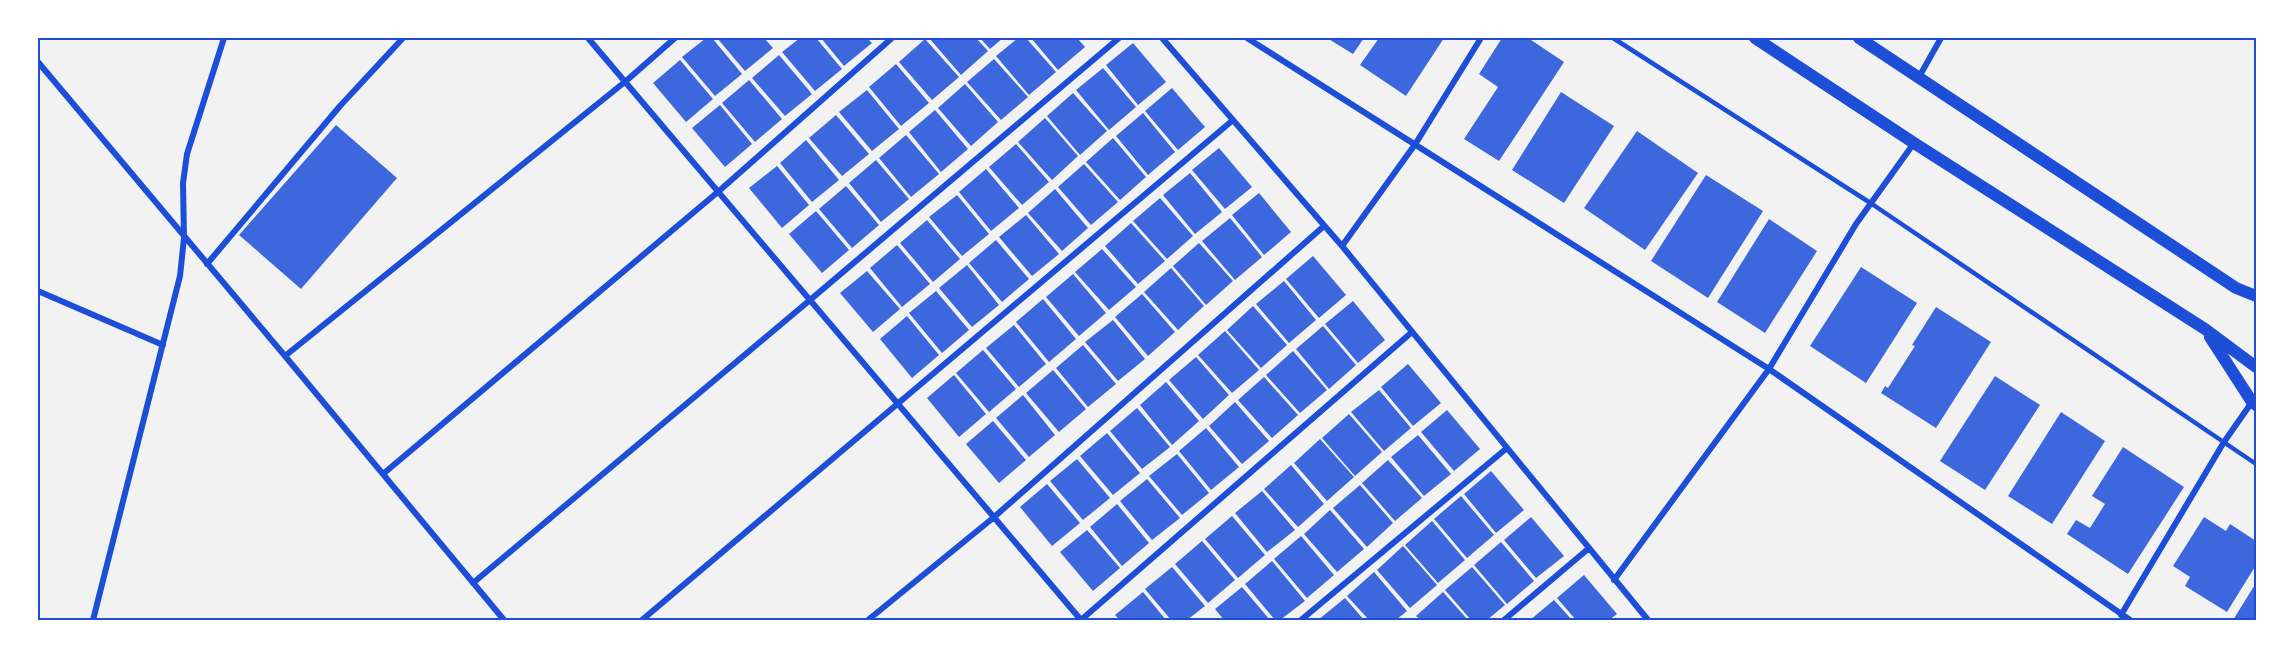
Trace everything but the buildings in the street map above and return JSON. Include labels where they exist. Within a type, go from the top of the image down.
[{"type":"main road","points":[[1755,38],[1914,144],[2205,329],[2256,367]]},
{"type":"main road","points":[[1859,38],[2256,303]]},
{"type":"main road","points":[[2236,288],[2256,296]]},
{"type":"main road","points":[[2205,329],[2254,403]]},
{"type":"street","points":[[93,621],[180,276],[184,238],[183,183],[187,154],[224,38]]},
{"type":"street","points":[[207,264],[340,106],[403,38]]},
{"type":"street","points":[[588,38],[1081,621],[1412,332]]},
{"type":"street","points":[[285,356],[626,81],[675,38]]},
{"type":"street","points":[[383,474],[719,191],[892,38]]},
{"type":"street","points":[[473,583],[1119,38]]},
{"type":"street","points":[[1162,38],[1342,246],[1648,621]]},
{"type":"street","points":[[1247,38],[1416,143],[1769,369],[2130,621]]},
{"type":"street","points":[[1342,246],[1416,143],[1480,38]]},
{"type":"street","points":[[1919,77],[1941,38]]},
{"type":"street","points":[[38,62],[504,621]]},
{"type":"street","points":[[38,75],[44,69]]},
{"type":"street","points":[[642,621],[1233,120]]},
{"type":"street","points":[[1614,580],[1769,369],[1856,224],[1914,144]]},
{"type":"street","points":[[868,621],[993,518],[1324,226]]},
{"type":"street","points":[[38,291],[163,345]]},
{"type":"street","points":[[2121,615],[2224,442],[2254,403]]},
{"type":"street","points":[[1301,621],[1507,448]]},
{"type":"street","points":[[1504,621],[1588,549]]},
{"type":"lane","points":[[1613,38],[1872,204],[2256,464]]}]
